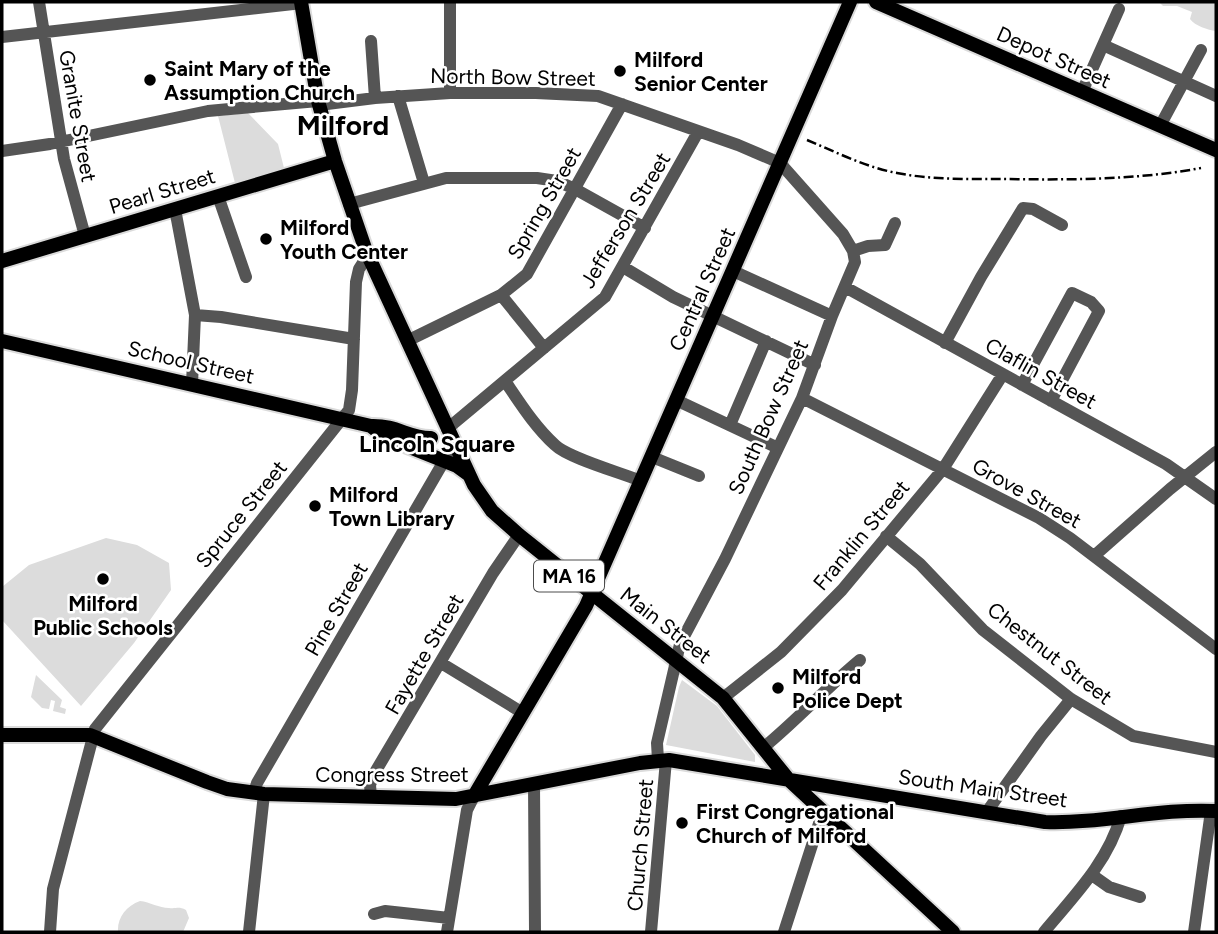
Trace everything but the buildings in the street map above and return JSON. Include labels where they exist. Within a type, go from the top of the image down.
[{"type":"main road","name":"Main Street","points":[[301,2],[318,103],[349,204],[368,255],[447,429],[468,474],[489,507],[519,535],[723,698],[788,779],[953,932]]},
{"type":"main road","name":"Central Street","points":[[474,796],[592,594],[850,2]]},
{"type":"main road","name":"Depot Street","points":[[876,2],[1216,150]]},
{"type":"main road","name":"Pearl Street","points":[[2,261],[335,161]]},
{"type":"main road","name":"School Street","points":[[2,341],[371,426],[390,426],[430,438]]},
{"type":"main road","name":"School Street","points":[[371,426],[383,435],[468,474]]},
{"type":"main road","points":[[402,444],[416,445],[447,429]]},
{"type":"main road","name":"Congress Street","points":[[2,735],[92,736],[227,789],[259,793],[436,799],[474,796],[662,760],[788,779]]},
{"type":"main road","name":"South Main Street","points":[[788,779],[1045,821],[1067,822],[1148,812],[1214,811]]},
{"type":"street","name":"Granite Street","points":[[39,2],[67,174],[85,236]]},
{"type":"street","points":[[2,37],[301,2]]},
{"type":"street","points":[[450,2],[450,93]]},
{"type":"street","points":[[1082,92],[1119,9]]},
{"type":"street","points":[[371,41],[375,97]]},
{"type":"street","points":[[1103,45],[1216,96]]},
{"type":"street","points":[[1160,126],[1201,50]]},
{"type":"street","name":"North Bow Street","points":[[2,150],[61,142],[208,111],[450,93],[588,94],[780,163]]},
{"type":"street","points":[[398,96],[424,183]]},
{"type":"street","name":"Spring Street","points":[[407,341],[501,295],[531,270],[622,104]]},
{"type":"street","name":"Jefferson Street","points":[[447,429],[605,297],[698,132]]},
{"type":"street","points":[[780,163],[843,234],[853,251],[868,246],[885,245],[895,223]]},
{"type":"street","points":[[349,204],[446,178],[537,178],[557,181],[645,228]]},
{"type":"street","points":[[218,196],[246,277]]},
{"type":"street","points":[[945,343],[981,276],[1023,208],[1033,209],[1062,225]]},
{"type":"street","points":[[176,209],[195,315],[192,384]]},
{"type":"street","name":"South Bow Street","points":[[662,760],[657,743],[680,644],[725,559],[802,398],[855,262],[853,251]]},
{"type":"street","name":"Spruce Street","points":[[92,736],[343,418],[350,405],[357,274],[368,255]]},
{"type":"street","points":[[623,267],[673,297],[815,365]]},
{"type":"street","points":[[733,271],[832,316]]},
{"type":"street","points":[[355,293],[361,285],[378,276]]},
{"type":"street","name":"Claflin Street","points":[[845,287],[1187,477],[1216,499]]},
{"type":"street","points":[[1022,385],[1072,293],[1091,302],[1099,311],[1051,401]]},
{"type":"street","points":[[501,295],[544,348]]},
{"type":"street","points":[[195,315],[354,340]]},
{"type":"street","points":[[730,425],[765,341]]},
{"type":"street","name":"Franklin Street","points":[[723,698],[781,652],[842,590],[943,469],[1003,374]]},
{"type":"street","points":[[505,381],[529,416],[556,447],[641,481]]},
{"type":"street","name":"Grove Street","points":[[802,398],[1039,518],[1094,556],[1216,649]]},
{"type":"street","points":[[676,400],[778,448]]},
{"type":"street","name":"Pine Street","points":[[249,932],[259,793],[257,783],[444,461],[456,448]]},
{"type":"street","points":[[1094,556],[1216,452]]},
{"type":"street","points":[[652,457],[699,476]]},
{"type":"street","name":"Fayette Street","points":[[371,797],[370,785],[374,774],[519,535]]},
{"type":"street","name":"Chestnut Street","points":[[886,536],[920,564],[983,630],[1071,699],[1133,736],[1216,752]]},
{"type":"street","points":[[763,748],[860,660]]},
{"type":"street","points":[[441,663],[523,713]]},
{"type":"street","points":[[986,813],[1071,699]]},
{"type":"street","points":[[50,932],[53,889],[92,736]]},
{"type":"street","name":"Church Street","points":[[651,932],[662,760]]},
{"type":"street","points":[[534,784],[535,932]]},
{"type":"street","points":[[447,932],[467,810],[474,796]]},
{"type":"street","points":[[784,932],[823,811]]},
{"type":"street","points":[[1194,932],[1214,811]]},
{"type":"street","points":[[1044,932],[1092,875],[1108,850],[1121,816]]},
{"type":"street","points":[[1092,875],[1109,887],[1140,897]]},
{"type":"street","points":[[374,914],[385,911],[449,918]]},
{"type":"shaded area","points":[[1159,2],[1216,2],[1216,31],[1192,21],[1192,12],[1177,6],[1163,6]]},
{"type":"shaded area","points":[[248,113],[278,144],[284,168],[235,183],[218,116]]},
{"type":"shaded area","points":[[106,538],[137,545],[169,563],[171,590],[134,643],[81,706],[2,620],[2,587],[29,565]]},
{"type":"shaded area","points":[[36,675],[62,700],[60,707],[66,709],[65,714],[53,711],[55,701],[51,700],[49,709],[42,708],[31,697]]},
{"type":"shaded area","points":[[682,680],[717,706],[755,755],[755,762],[666,745]]},
{"type":"shaded area","points":[[140,901],[186,910],[189,918],[183,932],[118,932],[123,913]]},
{"type":"railway","points":[[807,140],[874,167],[937,178],[1103,178],[1201,168]]},
{"type":"place","name":"Milford Senior Center","points":[[620,71]]},
{"type":"place","name":"Saint Mary of the Assumption Church","points":[[150,80]]},
{"type":"place","name":"Milford Youth Center","points":[[266,239]]},
{"type":"place","name":"Milford Town Library","points":[[315,506]]},
{"type":"place","name":"Milford Public Schools","points":[[103,579]]},
{"type":"place","name":"Milford Police Dept","points":[[778,688]]},
{"type":"place","name":"First Congregational Church of Milford","points":[[682,823]]},
{"type":"district","name":"Milford","points":[[343,125]]},
{"type":"district","name":"Lincoln Square","points":[[437,444]]}]
